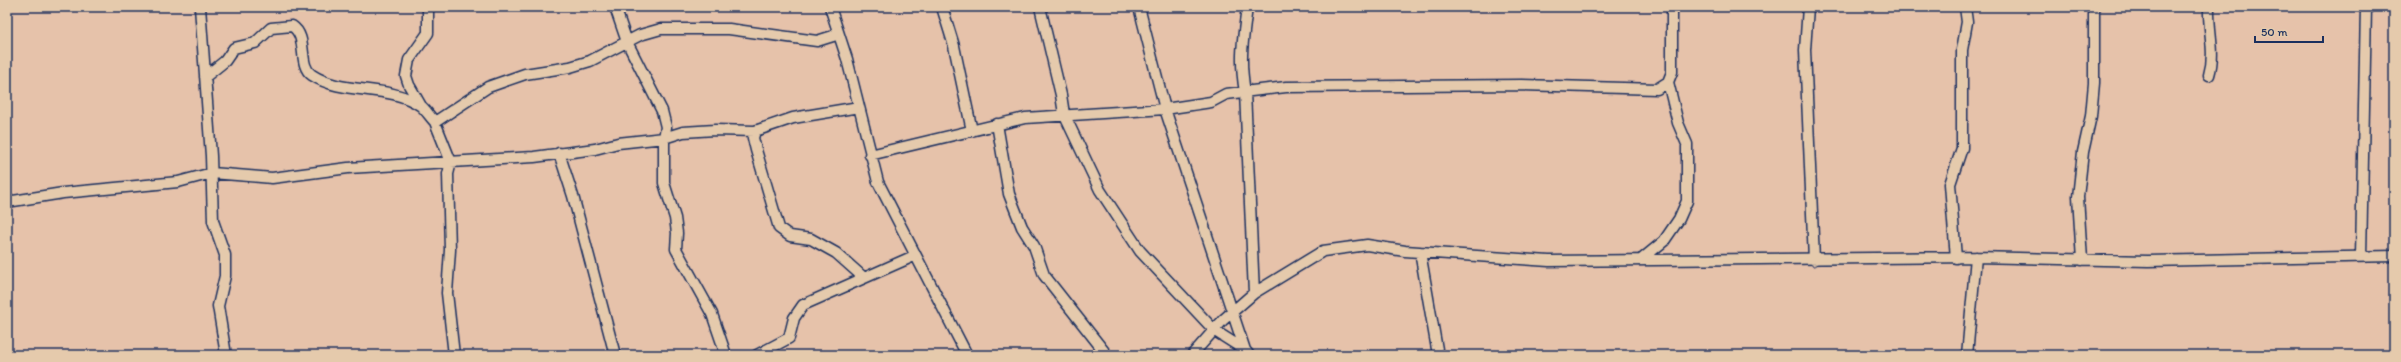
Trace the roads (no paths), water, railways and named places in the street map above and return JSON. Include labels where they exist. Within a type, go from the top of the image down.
[{"type":"street","points":[[200,7],[212,173],[213,221],[225,255],[225,276],[218,306],[226,355]]},
{"type":"street","points":[[428,7],[428,33],[410,60],[406,76],[409,86],[421,106],[435,122],[451,162],[448,174],[450,250],[447,293],[454,355]]},
{"type":"street","points":[[615,7],[627,42],[662,111],[666,127],[664,138],[664,184],[675,218],[678,233],[676,249],[712,314],[726,355]]},
{"type":"street","points":[[830,7],[859,107],[878,182],[914,256],[967,355]]},
{"type":"street","points":[[942,7],[954,46],[972,131]]},
{"type":"street","points":[[1040,7],[1061,95],[1064,114],[1100,190],[1140,251],[1215,331],[1247,353]]},
{"type":"street","points":[[1139,7],[1165,109],[1231,314],[1247,353]]},
{"type":"street","points":[[1247,7],[1241,43],[1240,67],[1245,92],[1254,293]]},
{"type":"street","points":[[1642,259],[1664,241],[1679,219],[1687,201],[1687,144],[1678,123],[1668,82],[1672,72],[1672,7]]},
{"type":"street","points":[[1808,7],[1805,50],[1814,260]]},
{"type":"street","points":[[1956,258],[1950,184],[1962,148],[1962,50],[1967,22],[1965,7]]},
{"type":"street","points":[[2082,260],[2078,197],[2083,152],[2091,116],[2094,83],[2094,7]]},
{"type":"street","points":[[2209,75],[2214,61],[2208,26],[2210,7]]},
{"type":"street","points":[[2361,256],[2366,7]]},
{"type":"street","points":[[205,77],[225,61],[234,48],[255,43],[271,28],[287,25],[292,26],[299,32],[307,68],[313,76],[335,85],[387,92],[421,106]]},
{"type":"street","points":[[435,122],[488,87],[526,74],[570,67],[590,61],[640,35],[661,29],[729,29],[817,41],[833,36],[838,32]]},
{"type":"street","points":[[870,155],[997,124],[1064,114],[1165,109],[1211,102],[1226,94],[1286,87],[1507,85],[1657,89],[1668,82]]},
{"type":"street","points":[[7,202],[63,193],[178,182],[212,173],[272,178],[333,169],[534,157],[664,138],[689,132],[755,131],[793,118],[859,107]]},
{"type":"street","points":[[997,124],[1009,194],[1022,227],[1034,246],[1044,275],[1107,355]]},
{"type":"street","points":[[755,131],[753,138],[779,228],[790,236],[811,239],[836,253],[862,277]]},
{"type":"street","points":[[559,153],[573,196],[615,355]]},
{"type":"street","points":[[1192,355],[1231,314],[1254,293],[1323,251],[1367,246],[1420,252],[1549,261],[1642,259],[1814,260],[1976,257],[2148,261],[2394,256]]},
{"type":"street","points":[[1420,252],[1438,355]]},
{"type":"street","points":[[757,355],[789,338],[794,318],[803,305],[862,277],[914,256]]},
{"type":"street","points":[[1967,355],[1976,257]]}]
